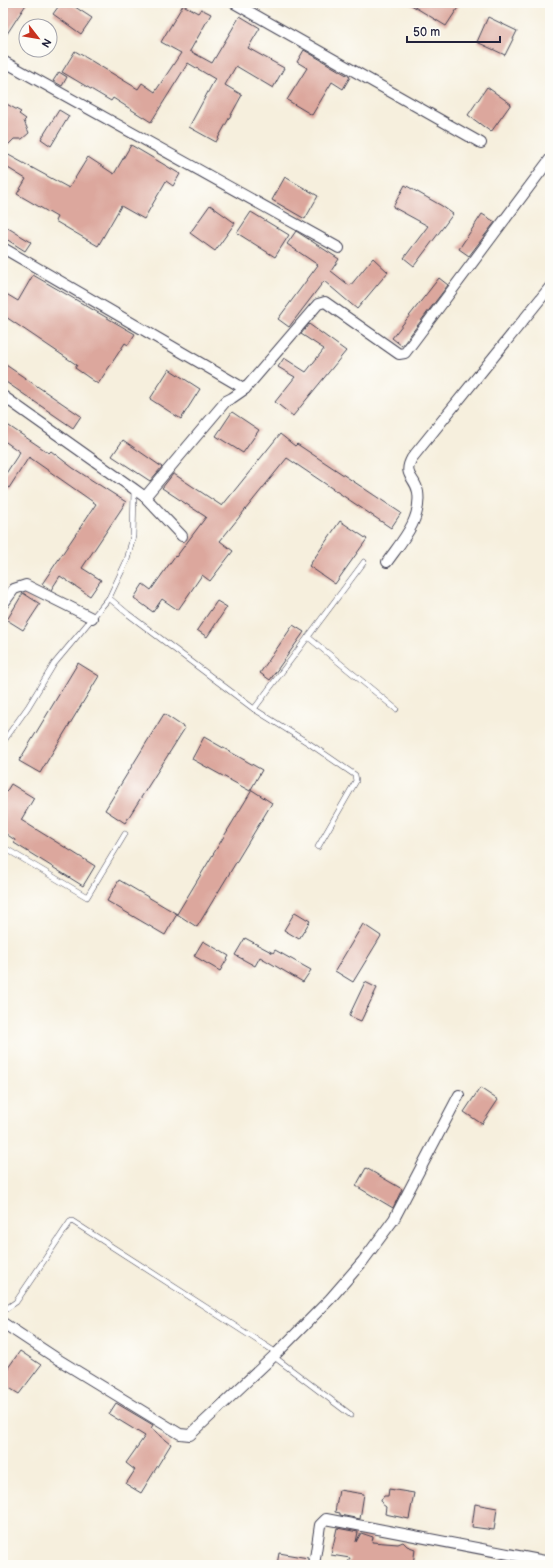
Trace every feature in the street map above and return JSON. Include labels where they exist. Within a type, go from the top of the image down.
[{"type":"street","points":[[234,3],[481,143]]},
{"type":"street","points":[[3,61],[340,248]]},
{"type":"street","points":[[145,497],[226,400],[232,398],[245,389],[318,304],[325,302],[399,354],[405,353],[550,159]]},
{"type":"street","points":[[3,248],[245,389]]},
{"type":"street","points":[[387,562],[412,526],[416,514],[418,493],[416,485],[408,473],[409,464],[412,458],[550,286]]},
{"type":"street","points":[[3,396],[145,497],[182,536]]},
{"type":"street","points":[[4,602],[14,589],[26,585],[92,618]]},
{"type":"street","points":[[3,1323],[59,1360],[185,1435],[190,1435],[330,1299],[363,1262],[394,1219],[459,1095]]},
{"type":"street","points":[[314,1565],[320,1525],[326,1519],[550,1562]]},
{"type":"lane","points":[[3,742],[28,707],[54,664],[109,598],[127,560],[133,536],[134,489]]},
{"type":"lane","points":[[254,709],[364,562]]},
{"type":"lane","points":[[109,598],[254,709],[355,774],[356,781],[318,847]]},
{"type":"lane","points":[[308,637],[396,709]]},
{"type":"lane","points":[[3,847],[87,897],[124,834]]},
{"type":"lane","points":[[3,1311],[16,1302],[72,1221],[275,1354],[351,1415]]},
{"type":"building","points":[[8,3],[27,3],[3,40],[3,12]]},
{"type":"building","points":[[61,3],[69,3],[92,18],[81,34],[53,14]]},
{"type":"building","points":[[408,3],[461,3],[446,26]]},
{"type":"building","points":[[183,5],[198,13],[201,9],[211,14],[190,51],[212,63],[240,16],[260,28],[248,48],[284,68],[273,88],[236,66],[225,85],[242,95],[216,142],[189,127],[215,79],[188,63],[151,122],[113,98],[111,101],[62,72],[75,51],[138,89],[142,83],[155,92],[181,53],[161,42]]},
{"type":"building","points":[[488,17],[517,31],[505,55],[477,42]]},
{"type":"building","points":[[304,50],[350,77],[343,89],[332,82],[312,115],[287,100],[307,68],[297,62]]},
{"type":"building","points":[[59,72],[67,77],[62,86],[53,81]]},
{"type":"building","points":[[487,87],[511,104],[491,132],[468,115]]},
{"type":"building","points":[[3,102],[21,112],[19,114],[26,119],[24,121],[29,133],[22,139],[14,139],[3,150]]},
{"type":"building","points":[[59,110],[69,116],[51,146],[41,139]]},
{"type":"building","points":[[131,145],[180,174],[173,186],[166,181],[144,219],[121,206],[98,246],[55,221],[57,217],[17,194],[26,179],[3,165],[3,152],[69,188],[88,157],[114,174]]},
{"type":"building","points":[[285,177],[318,196],[305,219],[272,200]]},
{"type":"building","points":[[405,185],[453,214],[414,266],[404,258],[428,226],[393,207]]},
{"type":"building","points":[[210,205],[235,223],[215,251],[190,233]]},
{"type":"building","points":[[251,212],[289,235],[275,257],[237,233]]},
{"type":"building","points":[[482,214],[495,222],[469,256],[459,249]]},
{"type":"building","points":[[3,225],[31,242],[25,251],[3,237]]},
{"type":"building","points":[[296,231],[339,259],[331,271],[350,286],[373,258],[388,272],[357,309],[324,281],[289,327],[278,319],[318,265],[287,244]]},
{"type":"building","points":[[33,275],[135,334],[128,345],[125,343],[98,384],[75,368],[77,365],[3,315],[3,292],[18,301]]},
{"type":"building","points":[[439,278],[448,285],[402,346],[392,338]]},
{"type":"building","points":[[309,324],[346,351],[293,416],[275,402],[295,377],[278,367],[284,358],[306,372],[324,349],[301,334]]},
{"type":"building","points":[[3,363],[81,416],[73,428],[3,380]]},
{"type":"building","points":[[169,369],[200,389],[181,419],[150,399]]},
{"type":"building","points":[[232,412],[259,430],[243,453],[216,436]]},
{"type":"building","points":[[3,422],[49,453],[51,451],[73,468],[126,502],[82,568],[101,580],[90,596],[60,576],[51,590],[42,584],[96,504],[29,457],[9,488],[3,484],[3,478],[20,452],[3,440]]},
{"type":"building","points":[[280,434],[295,446],[297,444],[401,513],[391,528],[287,458],[220,541],[233,551],[210,581],[202,575],[178,610],[162,599],[153,612],[134,598],[143,584],[151,590],[175,556],[176,557],[206,517],[162,488],[173,474],[222,506]]},
{"type":"building","points":[[123,440],[162,467],[150,481],[112,456]]},
{"type":"building","points":[[340,521],[367,539],[335,584],[309,566]]},
{"type":"building","points":[[23,593],[40,604],[23,630],[7,620]]},
{"type":"building","points":[[217,601],[227,607],[207,637],[197,630]]},
{"type":"building","points":[[293,625],[304,632],[270,680],[260,673]]},
{"type":"building","points":[[78,663],[99,676],[40,773],[19,761]]},
{"type":"building","points":[[164,714],[185,728],[125,823],[105,810]]},
{"type":"building","points":[[204,737],[262,770],[250,791],[192,759]]},
{"type":"building","points":[[11,784],[34,798],[21,820],[95,866],[83,886],[14,843],[15,840],[3,832],[3,797]]},
{"type":"building","points":[[252,790],[272,803],[197,927],[177,914]]},
{"type":"building","points":[[119,880],[177,914],[165,935],[107,901]]},
{"type":"building","points":[[295,912],[310,921],[299,939],[284,930]]},
{"type":"building","points":[[363,924],[381,936],[353,982],[335,971]]},
{"type":"building","points":[[245,938],[273,953],[275,950],[311,970],[303,982],[260,957],[255,966],[235,955]]},
{"type":"building","points":[[203,941],[229,956],[220,971],[194,956]]},
{"type":"building","points":[[365,982],[377,988],[361,1021],[349,1016]]},
{"type":"building","points":[[480,1088],[498,1100],[482,1124],[464,1112]]},
{"type":"building","points":[[366,1168],[402,1189],[393,1208],[356,1186]]},
{"type":"building","points":[[20,1351],[41,1365],[19,1394],[3,1384],[3,1375]]},
{"type":"building","points":[[116,1403],[153,1425],[151,1428],[171,1444],[141,1493],[126,1484],[135,1470],[126,1463],[145,1436],[109,1414]]},
{"type":"building","points":[[389,1489],[414,1493],[409,1519],[385,1514],[386,1507],[382,1504],[381,1500],[384,1496],[388,1496]]},
{"type":"building","points":[[339,1490],[364,1494],[360,1519],[340,1515],[340,1513],[335,1512]]},
{"type":"building","points":[[475,1504],[497,1508],[494,1530],[472,1527]]},
{"type":"building","points":[[337,1528],[358,1532],[356,1542],[361,1533],[373,1537],[372,1542],[398,1544],[403,1542],[407,1546],[415,1549],[413,1565],[347,1565],[350,1558],[331,1555]]},
{"type":"building","points":[[279,1553],[308,1558],[308,1565],[277,1565]]}]
